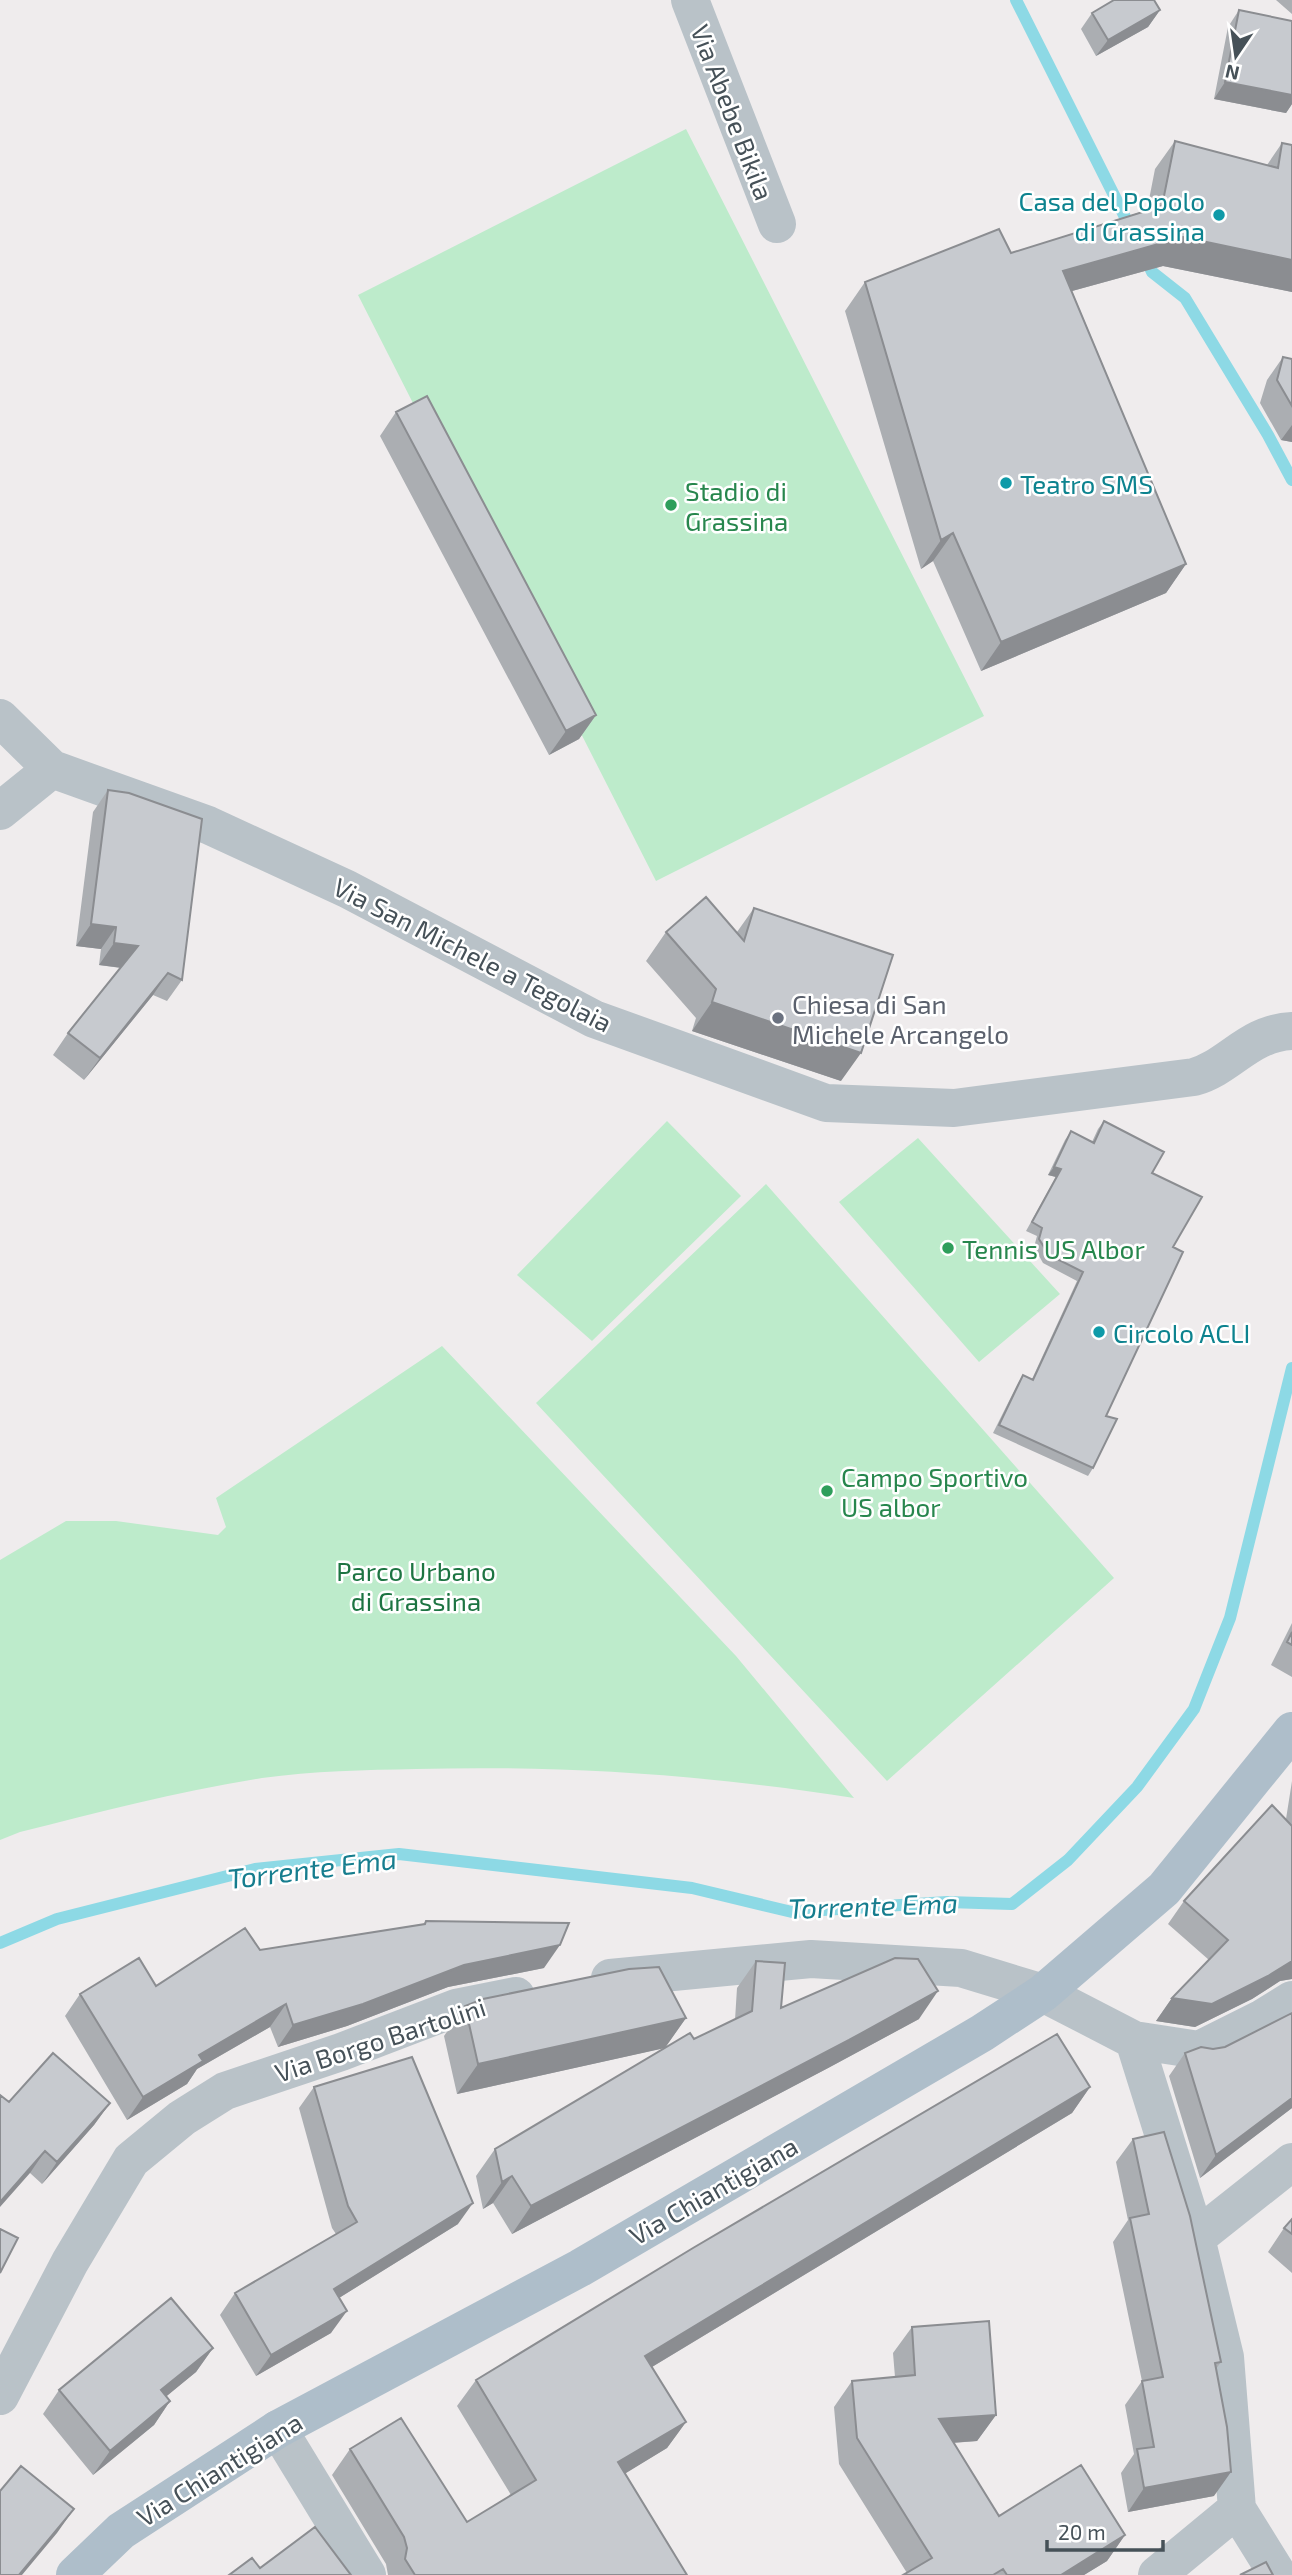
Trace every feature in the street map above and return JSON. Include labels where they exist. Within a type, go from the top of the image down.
[{"type":"main road","name":"Via Chiantigiana","points":[[75,2575],[121,2531],[278,2429],[580,2268],[971,2040],[1043,1993],[1164,1889],[1292,1731]]},
{"type":"street","name":"Via Abebe Bikila","points":[[690,0],[777,223]]},
{"type":"street","points":[[0,718],[52,769],[0,811]]},
{"type":"street","name":"Via San Michele a Tegolaia","points":[[52,769],[208,825],[347,889],[594,1019],[826,1103],[954,1108],[1194,1077],[1207,1073],[1244,1046],[1278,1032],[1292,1031]]},
{"type":"street","name":"Via Borgo Bartolini","points":[[0,2396],[70,2262],[131,2160],[182,2118],[225,2091],[341,2052],[456,2008],[605,1978],[811,1959],[961,1968],[1043,1993],[1134,2040],[1199,2050],[1263,2018],[1292,2000]]},
{"type":"street","points":[[1134,2040],[1196,2238],[1225,2357],[1237,2508],[1278,2575]]},
{"type":"street","points":[[1196,2238],[1292,2162]]},
{"type":"street","points":[[278,2429],[367,2575]]},
{"type":"street","points":[[1157,2575],[1237,2508]]},
{"type":"green space","name":"Stadio di Grassina","points":[[686,129],[984,716],[656,881],[358,295]]},
{"type":"green space","points":[[667,1121],[741,1196],[592,1341],[517,1275]]},
{"type":"green space","name":"Tennis US Albor","points":[[918,1138],[1060,1294],[979,1362],[839,1202]]},
{"type":"green space","name":"Campo Sportivo US albor","points":[[766,1184],[1114,1578],[887,1781],[536,1403]]},
{"type":"green space","name":"Parco Urbano di Grassina","points":[[442,1346],[736,1656],[854,1798],[745,1783],[581,1770],[471,1768],[339,1771],[262,1778],[201,1789],[20,1832],[0,1840],[0,1560],[66,1521],[116,1521],[218,1535],[226,1527],[216,1498]]},
{"type":"building","points":[[1114,0],[1154,0],[1160,10],[1108,40],[1092,13]]},
{"type":"building","points":[[1239,10],[1292,21],[1292,95],[1225,82]]},
{"type":"building","points":[[1175,141],[1278,168],[1282,143],[1292,145],[1292,260],[1183,237],[1063,271],[1186,564],[1001,642],[953,533],[941,540],[865,282],[999,229],[1011,253],[1162,206]]},
{"type":"building","points":[[1283,357],[1292,359],[1292,406],[1277,380]]},
{"type":"building","points":[[427,396],[596,715],[566,731],[396,412]]},
{"type":"building","points":[[108,790],[129,793],[202,819],[182,980],[168,973],[100,1058],[68,1033],[138,946],[114,943],[116,927],[91,924]]},
{"type":"building","points":[[706,897],[744,941],[754,908],[893,955],[861,1053],[712,1002],[716,989],[666,932]]},
{"type":"building","name":"Circolo ACLI","points":[[1104,1121],[1164,1152],[1152,1173],[1202,1197],[1173,1247],[1183,1252],[1106,1416],[1117,1419],[1093,1468],[999,1425],[1023,1375],[1033,1380],[1083,1272],[1049,1255],[1039,1239],[1042,1228],[1032,1222],[1061,1169],[1054,1167],[1071,1131],[1094,1143]]},
{"type":"building","points":[[1292,1632],[1292,1645],[1287,1642]]},
{"type":"building","points":[[1272,1805],[1292,1826],[1292,1961],[1212,2004],[1172,1998],[1228,1940],[1184,1901]]},
{"type":"building","points":[[426,1921],[569,1923],[560,1945],[464,1965],[363,2004],[293,2025],[286,2004],[199,2055],[203,2061],[143,2097],[80,1994],[139,1958],[156,1986],[245,1928],[260,1950],[425,1924]]},
{"type":"building","points":[[895,1958],[918,1959],[938,1991],[531,2206],[512,2176],[502,2182],[495,2149],[690,2033],[694,2039],[752,2011],[756,1961],[785,1963],[781,2008]]},
{"type":"building","points":[[659,1967],[686,2018],[478,2064],[465,2006],[483,1999],[629,1969]]},
{"type":"building","points":[[1292,2013],[1292,2098],[1216,2155],[1185,2053],[1201,2047],[1225,2047]]},
{"type":"building","points":[[1057,2034],[1090,2087],[645,2356],[686,2422],[618,2462],[687,2575],[415,2575],[405,2559],[407,2548],[404,2537],[350,2449],[401,2418],[467,2522],[536,2480],[476,2380],[693,2248]]},
{"type":"building","points":[[53,2053],[110,2103],[57,2162],[45,2151],[0,2202],[0,2095],[9,2102]]},
{"type":"building","points":[[412,2057],[473,2203],[334,2289],[347,2311],[271,2355],[235,2293],[357,2222],[348,2206],[314,2087]]},
{"type":"building","points":[[1164,2132],[1190,2216],[1221,2362],[1215,2363],[1227,2427],[1231,2472],[1144,2488],[1137,2449],[1154,2447],[1142,2381],[1163,2377],[1130,2218],[1149,2214],[1133,2139]]},
{"type":"building","points":[[1292,2219],[1292,2234],[1284,2228]]},
{"type":"building","points":[[0,2229],[18,2238],[0,2273]]},
{"type":"building","points":[[171,2298],[213,2348],[161,2390],[170,2401],[110,2451],[59,2390]]},
{"type":"building","points":[[989,2321],[996,2415],[939,2419],[999,2516],[1081,2465],[1125,2535],[1061,2575],[1007,2575],[1003,2569],[993,2575],[903,2575],[932,2558],[857,2438],[852,2381],[915,2375],[912,2327]]},
{"type":"building","points":[[21,2466],[74,2509],[19,2575],[0,2575],[0,2491]]},
{"type":"building","points":[[315,2527],[351,2575],[229,2575],[252,2558],[260,2568]]},
{"type":"building","points":[[1266,2562],[1273,2575],[1240,2575]]},
{"type":"waterway","name":"Torrente Ema","points":[[1016,0],[1132,231]]},
{"type":"waterway","name":"Torrente Ema","points":[[1145,257],[1152,272],[1185,298],[1268,435],[1292,480]]},
{"type":"waterway","name":"Torrente Ema","points":[[0,1943],[57,1919],[255,1869],[399,1854],[692,1888],[792,1912],[947,1902],[1012,1904],[1068,1860],[1137,1787],[1194,1709],[1230,1618],[1292,1368]]},
{"type":"place","name":"Casa del Popolo di Grassina","points":[[1219,215]]},
{"type":"place","name":"Teatro SMS","points":[[1006,483]]},
{"type":"place","name":"Stadio di Grassina","points":[[671,505]]},
{"type":"place","name":"Chiesa di San Michele Arcangelo","points":[[778,1018]]},
{"type":"place","name":"Tennis US Albor","points":[[948,1248]]},
{"type":"place","name":"Circolo ACLI","points":[[1099,1332]]},
{"type":"place","name":"Campo Sportivo US albor","points":[[827,1491]]}]
